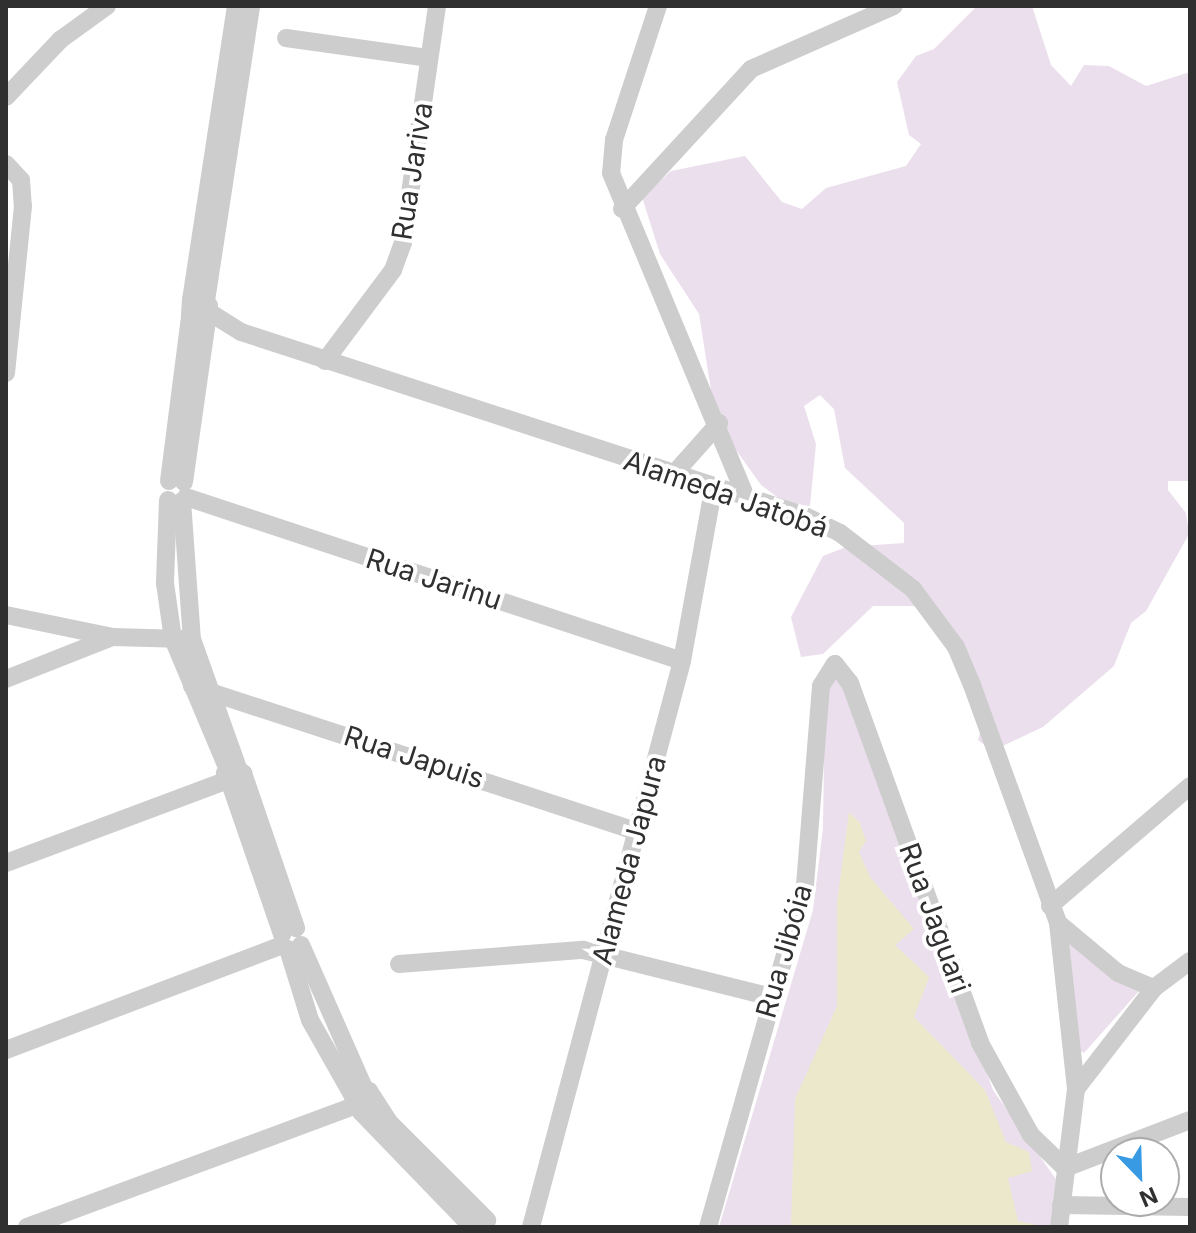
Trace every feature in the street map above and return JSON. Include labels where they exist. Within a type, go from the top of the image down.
[{"type":"street","points":[[6,97],[60,40],[107,6]]},
{"type":"street","points":[[236,6],[178,492],[182,639],[192,686],[233,777],[290,940],[361,1102],[484,1225]]},
{"type":"street","points":[[200,309],[251,6]]},
{"type":"street","name":"Rua Jariva","points":[[325,361],[393,270],[403,242],[437,6]]},
{"type":"street","points":[[658,6],[612,149],[622,209],[719,423],[747,500]]},
{"type":"street","points":[[622,209],[751,69],[894,6]]},
{"type":"street","points":[[286,38],[428,58]]},
{"type":"street","points":[[6,164],[21,180],[23,206],[6,373]]},
{"type":"street","name":"Alameda Jatobá","points":[[200,309],[241,332],[840,533],[934,615],[972,685],[1054,914],[1076,1089],[1059,1227]]},
{"type":"street","points":[[672,476],[719,423]]},
{"type":"street","name":"Alameda Japura","points":[[531,1227],[682,661],[713,491]]},
{"type":"street","name":"Rua Jarinu","points":[[178,492],[682,661]]},
{"type":"street","points":[[6,615],[112,637],[182,639]]},
{"type":"street","points":[[6,679],[112,637]]},
{"type":"street","points":[[182,639],[212,689],[233,777]]},
{"type":"street","name":"Rua Jaguari","points":[[827,670],[840,664],[846,673],[998,1085],[1047,1156],[1065,1168]]},
{"type":"street","name":"Rua Jibóia","points":[[708,1227],[805,885],[827,670]]},
{"type":"street","name":"Rua Japuis","points":[[192,686],[212,689],[636,831]]},
{"type":"street","points":[[6,863],[233,777]]},
{"type":"street","points":[[1154,988],[1118,973],[1054,914],[1190,786]]},
{"type":"street","points":[[6,1050],[290,940]]},
{"type":"street","points":[[399,964],[525,952],[604,954],[771,997]]},
{"type":"street","points":[[1076,1089],[1154,988],[1190,961]]},
{"type":"street","points":[[27,1227],[361,1102]]},
{"type":"street","points":[[1065,1168],[1190,1120]]},
{"type":"street","points":[[1061,1205],[1190,1207]]},
{"type":"shaded area","points":[[977,6],[1032,6],[1051,65],[1071,86],[1084,65],[1109,66],[1146,86],[1190,72],[1190,481],[1168,481],[1168,490],[1186,513],[1189,534],[1146,611],[1131,623],[1114,666],[1043,727],[992,751],[978,740],[985,714],[957,655],[918,606],[873,606],[823,654],[801,657],[791,617],[823,556],[846,547],[904,543],[904,523],[845,468],[834,409],[820,395],[804,406],[816,444],[810,506],[785,503],[761,485],[716,422],[699,314],[660,254],[642,197],[671,171],[745,156],[782,202],[802,209],[826,188],[906,166],[921,144],[909,135],[897,82],[916,56],[934,49]]},
{"type":"shaded area","points":[[841,672],[993,1090],[1058,1182],[1055,1227],[719,1227],[813,910],[823,828],[825,681]]},
{"type":"shaded area","points":[[849,812],[860,823],[866,841],[859,852],[870,877],[914,929],[895,945],[929,977],[914,1017],[985,1090],[1006,1142],[1029,1152],[1032,1171],[1008,1178],[1018,1221],[1045,1227],[791,1227],[795,1099],[837,1006],[837,903]]},
{"type":"shaded area","points":[[1069,942],[1140,990],[1084,1053],[1079,1050]]}]
